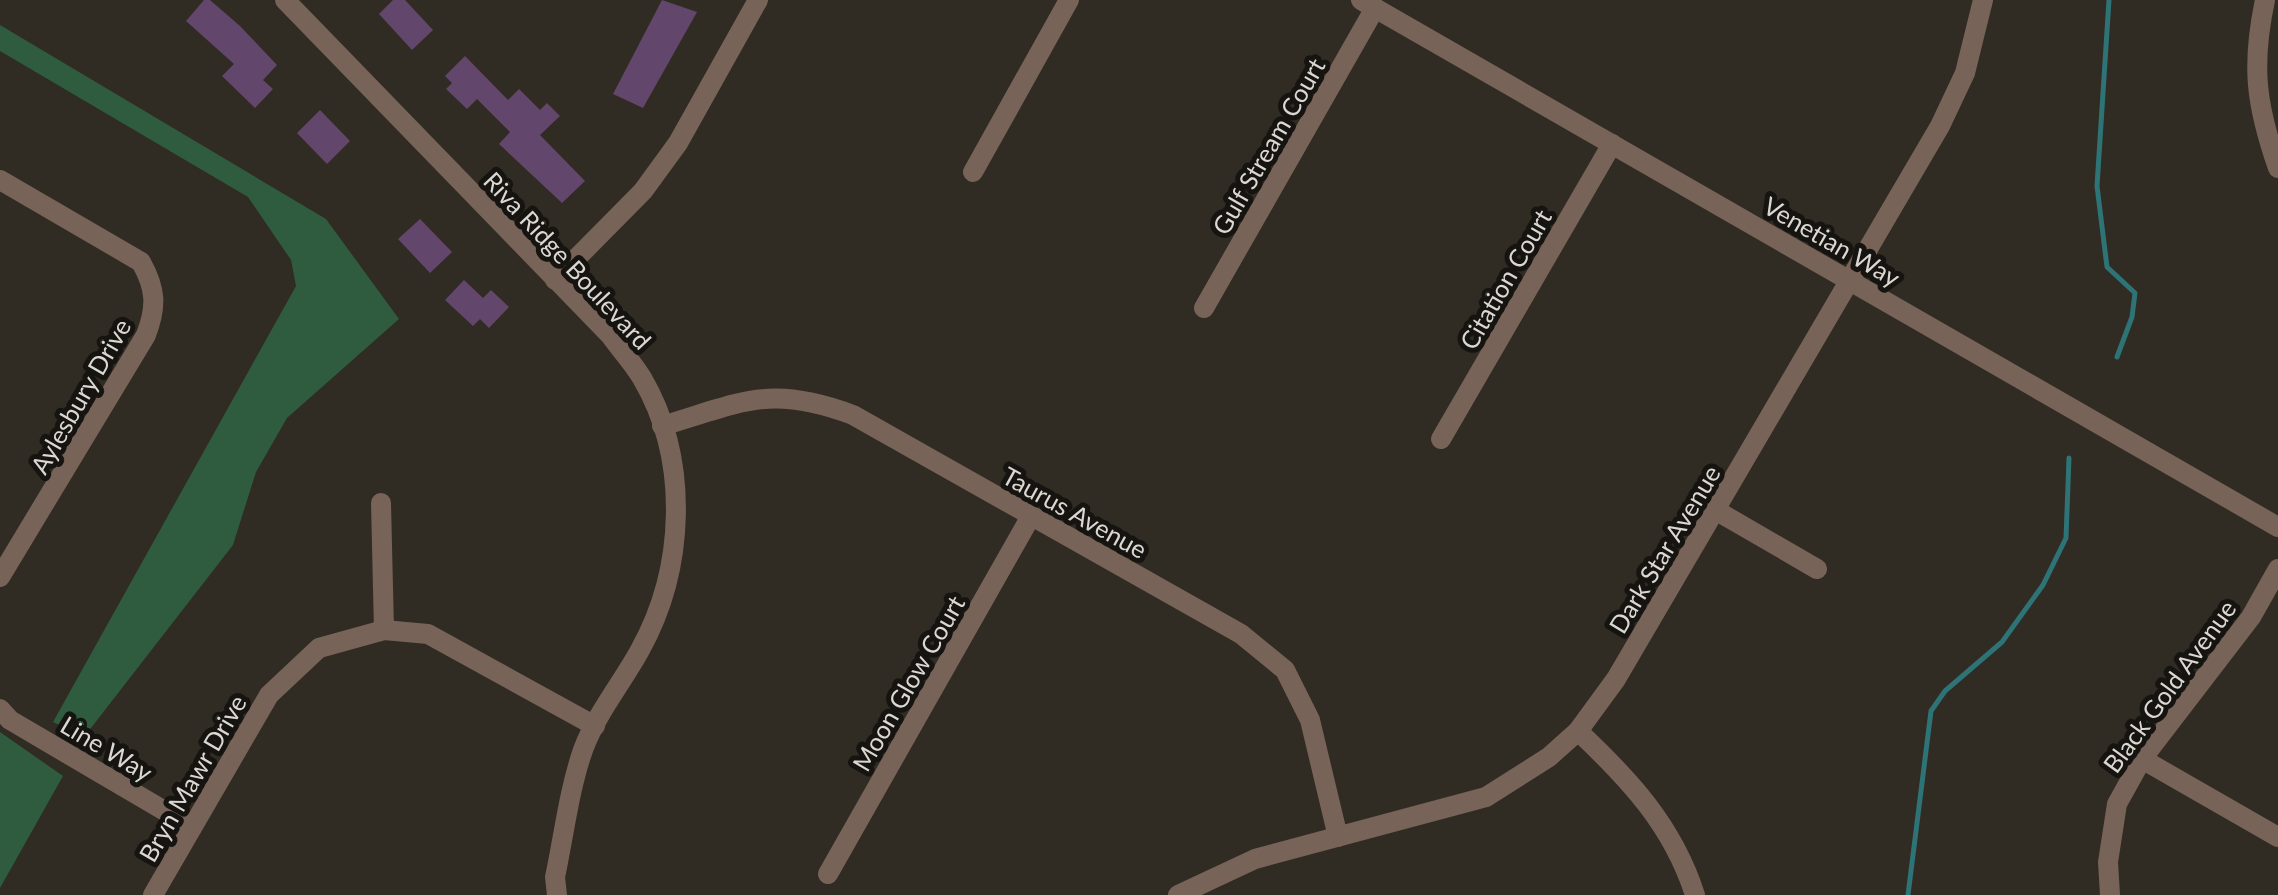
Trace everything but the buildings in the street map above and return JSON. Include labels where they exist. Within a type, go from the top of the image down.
[{"type":"street","name":"Riva Ridge Boulevard","points":[[284,0],[610,335],[642,379],[662,426],[675,482],[676,532],[667,587],[642,647],[583,750],[554,877],[557,895]]},
{"type":"street","points":[[555,280],[643,191],[678,143],[758,0]]},
{"type":"street","points":[[974,172],[1069,0]]},
{"type":"street","name":"Dark Star Avenue","points":[[1178,895],[1255,859],[1486,796],[1549,758],[1578,731],[1616,680],[1940,126],[1966,72],[1984,0]]},
{"type":"street","points":[[2264,0],[2258,34],[2257,108],[2278,168]]},
{"type":"street","name":"Venetian Way","points":[[1368,4],[2278,527]]},
{"type":"street","name":"Gulf Stream Court","points":[[1204,308],[1368,4]]},
{"type":"street","name":"Citation Court","points":[[1441,439],[1612,144]]},
{"type":"street","name":"Aylesbury Drive","points":[[0,180],[141,262],[154,286],[155,311],[146,334],[0,577]]},
{"type":"street","name":"Taurus Avenue","points":[[662,426],[753,398],[805,397],[853,415],[1241,634],[1285,670],[1310,720],[1338,837]]},
{"type":"street","points":[[381,503],[384,630]]},
{"type":"street","points":[[1716,511],[1817,569]]},
{"type":"street","name":"Moon Glow Court","points":[[828,874],[1032,516]]},
{"type":"street","name":"Black Gold Avenue","points":[[2110,895],[2108,862],[2117,804],[2142,759],[2251,617],[2278,569]]},
{"type":"street","name":"Bryn Mawr Drive","points":[[153,895],[269,694],[319,648],[384,630],[428,634],[595,726]]},
{"type":"street","name":"Line Way","points":[[0,709],[28,730],[192,827]]},
{"type":"street","points":[[1578,731],[1654,810],[1684,860],[1695,895]]},
{"type":"street","points":[[2142,759],[2278,838]]},
{"type":"green space","points":[[0,25],[326,219],[399,319],[287,418],[256,472],[233,545],[84,737],[53,722],[296,286],[291,260],[248,197],[0,51]]},
{"type":"green space","points":[[0,732],[63,776],[0,888]]},
{"type":"waterway","points":[[2109,0],[2097,186],[2107,267],[2135,293],[2132,317],[2117,357]]},
{"type":"waterway","points":[[1908,895],[1931,711],[1945,691],[2002,642],[2043,585],[2066,538],[2069,458]]}]
